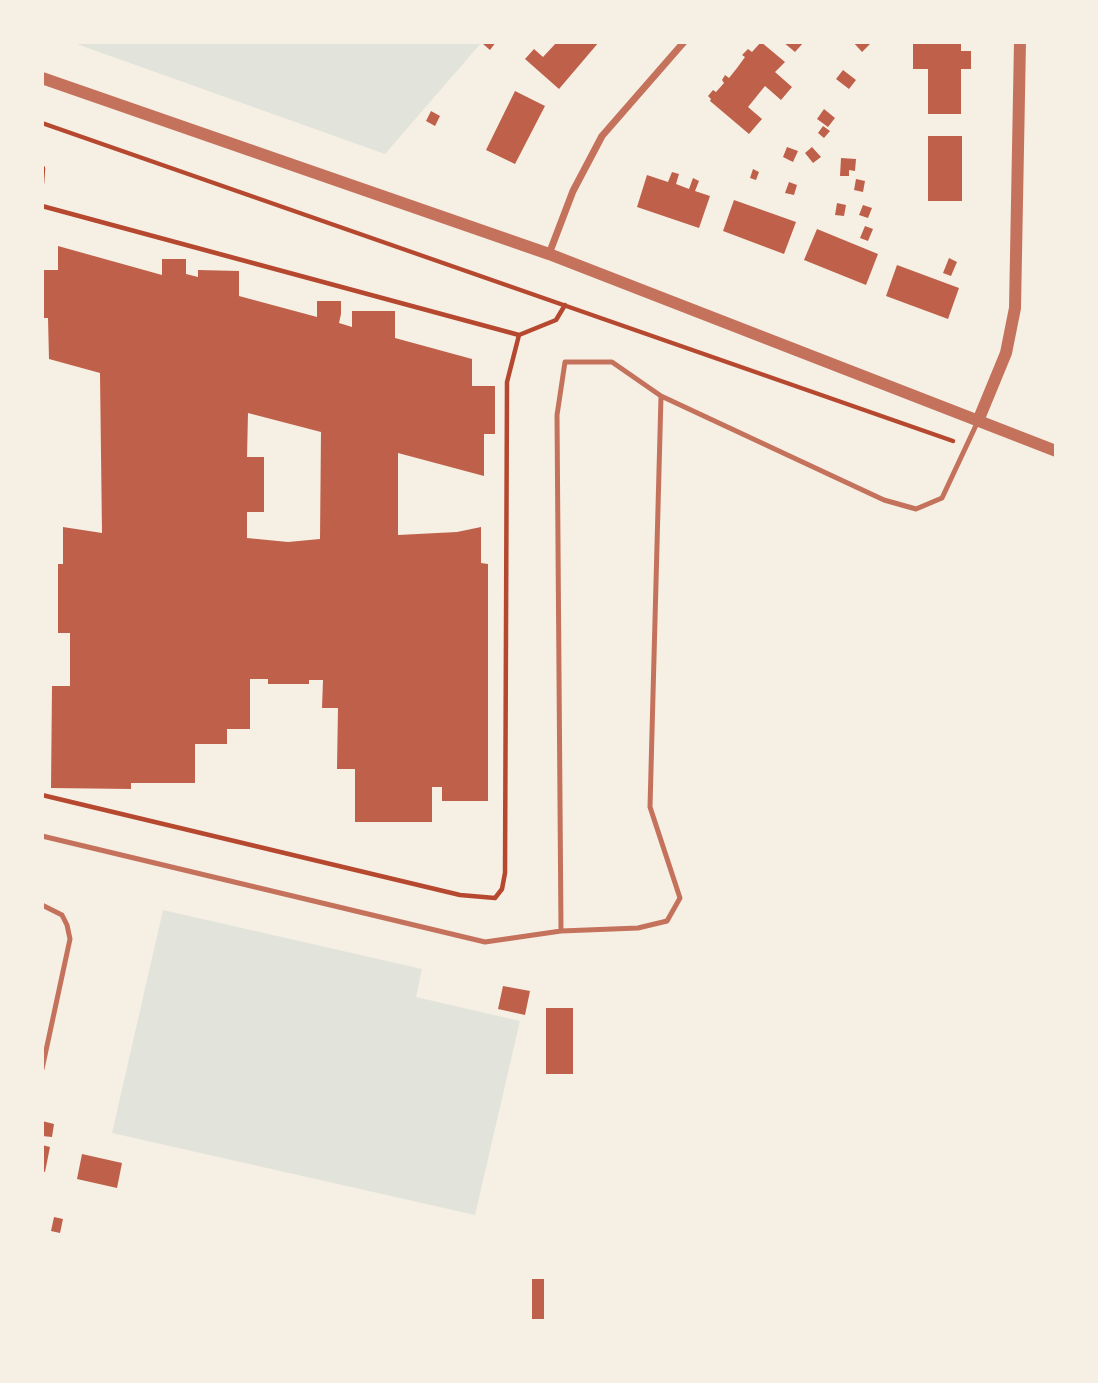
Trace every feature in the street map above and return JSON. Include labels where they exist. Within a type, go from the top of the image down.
[{"type":"street","points":[[548,254],[573,191],[602,136],[684,42]]},
{"type":"street","points":[[978,421],[1006,353],[1015,308],[1020,42]]},
{"type":"street","points":[[42,78],[548,254],[1056,451]]},
{"type":"lane","points":[[561,931],[557,415],[565,362],[612,362],[660,396],[884,500],[916,509],[942,498],[978,421]]},
{"type":"lane","points":[[42,836],[485,942],[561,931],[638,928],[667,921],[680,898],[650,807],[660,396]]},
{"type":"lane","points":[[42,905],[62,915],[69,939],[42,1069]]},
{"type":"path","points":[[42,123],[966,445]]},
{"type":"path","points":[[42,183],[43,168]]},
{"type":"path","points":[[42,206],[519,335],[556,320],[565,306]]},
{"type":"path","points":[[42,795],[460,895],[495,898],[502,889],[505,873],[507,382],[519,335]]},
{"type":"shaded area","points":[[71,42],[482,42],[385,154]]},
{"type":"shaded area","points":[[163,910],[422,969],[416,997],[520,1021],[475,1215],[112,1133]]},
{"type":"building","points":[[484,42],[496,42],[490,50]]},
{"type":"building","points":[[557,42],[599,42],[559,89],[525,59],[534,49],[543,57]]},
{"type":"building","points":[[761,42],[785,62],[775,72],[792,87],[781,100],[765,86],[748,107],[762,119],[749,134],[710,101],[708,96],[724,83],[722,80],[725,75],[729,78],[745,57],[742,55],[748,49],[752,52]]},
{"type":"building","points":[[783,42],[804,42],[795,52]]},
{"type":"building","points":[[853,42],[872,42],[862,52]]},
{"type":"building","points":[[961,42],[961,51],[971,51],[971,69],[961,69],[961,114],[928,114],[928,69],[913,69],[913,43]]},
{"type":"building","points":[[843,70],[856,80],[849,89],[836,79]]},
{"type":"building","points":[[515,91],[545,106],[515,164],[486,150]]},
{"type":"building","points":[[824,109],[835,118],[828,127],[817,119]]},
{"type":"building","points":[[431,111],[440,116],[435,126],[426,121]]},
{"type":"building","points":[[823,126],[830,131],[824,138],[818,133]]},
{"type":"building","points":[[928,136],[962,136],[962,201],[928,201]]},
{"type":"building","points":[[787,147],[798,151],[793,162],[783,157]]},
{"type":"building","points":[[812,147],[821,157],[813,163],[805,153]]},
{"type":"building","points":[[841,158],[856,159],[855,171],[849,170],[849,176],[840,176]]},
{"type":"building","points":[[753,169],[759,172],[756,180],[750,178]]},
{"type":"building","points":[[672,172],[679,174],[676,184],[689,189],[693,178],[699,181],[695,191],[710,196],[699,228],[637,207],[647,175],[668,182]]},
{"type":"building","points":[[856,179],[865,181],[863,192],[854,190]]},
{"type":"building","points":[[789,182],[797,185],[794,195],[785,193]]},
{"type":"building","points":[[734,200],[796,222],[784,254],[723,231]]},
{"type":"building","points":[[837,203],[846,205],[844,216],[835,215]]},
{"type":"building","points":[[863,205],[872,208],[868,218],[859,215]]},
{"type":"building","points":[[865,226],[873,229],[868,241],[860,238]]},
{"type":"building","points":[[817,229],[878,254],[866,285],[804,260]]},
{"type":"building","points":[[58,246],[162,275],[162,259],[186,259],[186,274],[198,277],[198,270],[239,271],[239,296],[317,317],[317,301],[341,301],[339,323],[352,327],[352,311],[395,311],[395,338],[472,359],[472,386],[495,386],[495,434],[484,434],[484,476],[398,453],[398,535],[457,532],[481,527],[481,563],[488,564],[488,801],[442,801],[442,787],[432,787],[432,822],[355,822],[355,769],[337,769],[338,708],[322,708],[323,680],[309,680],[309,684],[268,684],[268,679],[250,679],[250,729],[227,729],[227,744],[195,744],[195,783],[131,783],[131,789],[51,788],[52,686],[70,686],[70,633],[58,633],[58,564],[63,564],[63,527],[102,533],[100,373],[49,359],[48,318],[42,318],[42,270],[58,270]],"holes":[[[248,413],[321,432],[320,539],[288,542],[247,538],[247,512],[264,512],[264,457],[247,457]]]},
{"type":"building","points":[[949,258],[957,262],[951,276],[943,273]]},
{"type":"building","points":[[897,265],[959,288],[948,319],[886,296]]},
{"type":"building","points":[[503,986],[530,991],[525,1015],[498,1009]]},
{"type":"building","points":[[546,1008],[573,1008],[573,1074],[546,1074]]},
{"type":"building","points":[[42,1121],[54,1124],[52,1137],[42,1136]]},
{"type":"building","points":[[42,1145],[50,1147],[45,1172],[42,1171]]},
{"type":"building","points":[[82,1154],[122,1163],[117,1188],[77,1179]]},
{"type":"building","points":[[54,1217],[63,1219],[60,1233],[51,1231]]},
{"type":"building","points":[[532,1279],[544,1279],[544,1319],[532,1319]]}]
